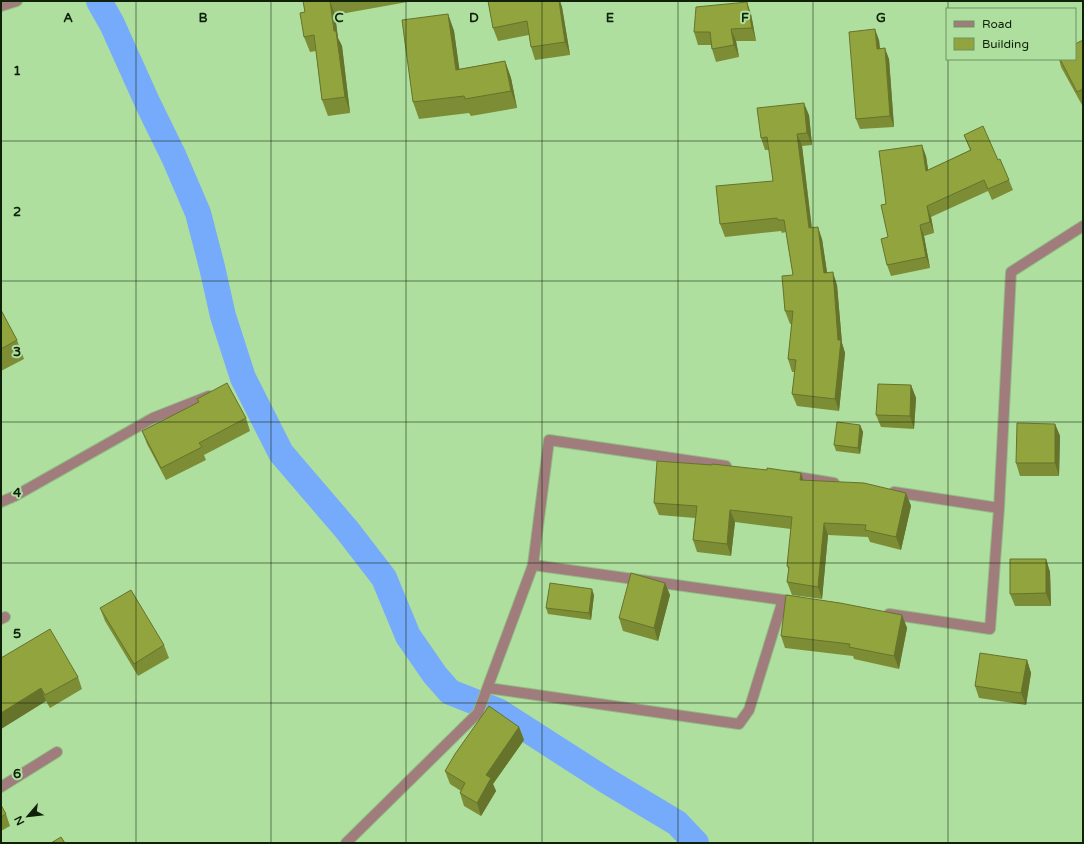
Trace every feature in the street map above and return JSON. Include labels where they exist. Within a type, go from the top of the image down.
[{"type":"street","points":[[1,6],[17,1]]},
{"type":"street","points":[[879,613],[990,629],[999,508],[1011,272],[1083,226]]},
{"type":"street","points":[[1,502],[15,496],[153,418],[216,393]]},
{"type":"street","points":[[346,843],[478,713],[533,565],[550,440],[738,468]]},
{"type":"street","points":[[785,475],[842,484]]},
{"type":"street","points":[[886,491],[999,508]]},
{"type":"street","points":[[533,565],[805,603]]},
{"type":"street","points":[[488,689],[739,724],[749,710],[783,600]]},
{"type":"street","points":[[1,787],[57,752]]},
{"type":"building","points":[[303,1],[330,1],[334,31],[336,31],[345,97],[322,100],[314,35],[304,37],[300,13],[305,12]]},
{"type":"building","points":[[488,1],[559,1],[565,42],[531,47],[527,21],[493,28]]},
{"type":"building","points":[[747,2],[752,28],[731,29],[734,45],[712,49],[710,32],[694,32],[696,7]]},
{"type":"building","points":[[448,14],[456,70],[505,61],[511,91],[465,99],[464,96],[413,102],[402,20]]},
{"type":"building","points":[[875,29],[877,49],[885,48],[890,116],[856,119],[849,32]]},
{"type":"building","points":[[1083,40],[1083,89],[1077,92],[1061,60],[1076,60],[1076,44]]},
{"type":"building","points":[[804,103],[807,133],[797,134],[809,228],[818,227],[824,273],[833,272],[838,340],[841,340],[835,399],[792,394],[796,360],[788,359],[793,311],[785,311],[782,276],[793,275],[784,220],[778,220],[777,218],[720,224],[716,186],[773,181],[767,137],[761,138],[757,108]]},
{"type":"building","points":[[983,126],[998,160],[1000,159],[1009,180],[988,189],[984,180],[927,206],[930,222],[920,225],[926,257],[887,265],[881,239],[888,237],[881,205],[886,204],[879,151],[922,145],[926,171],[971,150],[964,135]]},
{"type":"building","points":[[1,310],[17,340],[1,349]]},
{"type":"building","points":[[227,383],[246,418],[199,443],[202,447],[161,468],[142,431],[199,402],[197,399]]},
{"type":"building","points":[[878,384],[911,385],[910,416],[876,415]]},
{"type":"building","points":[[837,422],[860,425],[858,448],[834,445]]},
{"type":"building","points":[[1017,423],[1055,424],[1055,463],[1016,463]]},
{"type":"building","points":[[657,461],[712,464],[767,470],[767,468],[801,473],[800,480],[864,483],[906,493],[896,537],[865,530],[866,525],[824,523],[818,587],[787,582],[789,567],[787,566],[792,517],[730,510],[727,544],[693,540],[697,506],[654,503]]},
{"type":"building","points":[[1010,559],[1046,559],[1046,593],[1010,594]]},
{"type":"building","points":[[631,573],[665,583],[654,628],[619,618]]},
{"type":"building","points":[[550,583],[592,589],[589,613],[546,608]]},
{"type":"building","points":[[131,590],[164,645],[134,664],[100,608]]},
{"type":"building","points":[[786,595],[840,603],[902,615],[894,656],[849,647],[850,644],[781,636]]},
{"type":"building","points":[[50,629],[78,677],[45,695],[41,688],[1,713],[1,658]]},
{"type":"building","points":[[980,653],[1027,660],[1021,693],[975,686]]},
{"type":"building","points":[[489,706],[519,727],[486,775],[491,778],[477,803],[460,793],[465,783],[445,771],[455,754]]},
{"type":"building","points":[[1,805],[6,814],[1,817]]},
{"type":"building","points":[[61,837],[65,843],[51,843]]},
{"type":"waterway","points":[[99,1],[112,24],[174,157],[198,213],[223,316],[243,378],[281,453],[347,530],[384,578],[408,636],[435,675],[450,692],[498,711],[607,781],[677,823],[696,843]]}]
